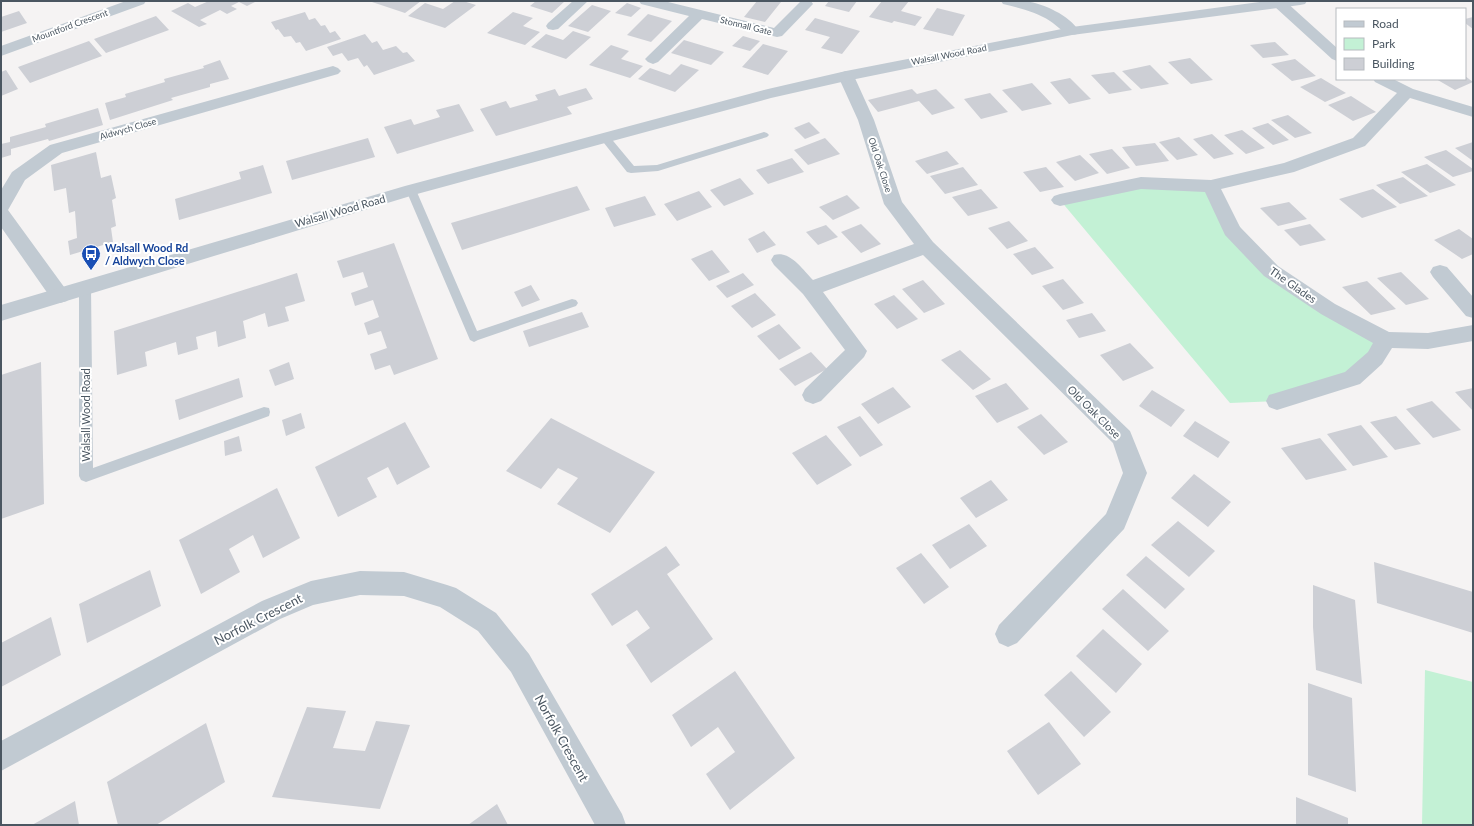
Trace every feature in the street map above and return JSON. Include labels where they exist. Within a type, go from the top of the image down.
[{"type":"street","name":"Mountford Crescent","points":[[1,51],[139,1]]},
{"type":"street","points":[[553,26],[581,1]]},
{"type":"street","name":"Stonnall Gate","points":[[646,1],[664,3],[699,14],[777,34],[806,4]]},
{"type":"street","points":[[1008,1],[1042,10],[1059,19],[1072,31]]},
{"type":"street","name":"Walsall Wood Road","points":[[1,313],[411,190],[768,94],[846,76],[1072,31],[1300,1]]},
{"type":"street","points":[[1280,4],[1336,55]]},
{"type":"street","points":[[653,59],[699,14]]},
{"type":"street","points":[[271,70],[279,86]]},
{"type":"street","name":"Aldwych Close","points":[[1,206],[18,176],[56,149],[333,71]]},
{"type":"street","name":"Old Oak Close","points":[[846,76],[866,120],[893,204],[926,248],[1122,438],[1135,473],[1115,521],[1008,634]]},
{"type":"street","points":[[1383,80],[1407,92],[1473,112]]},
{"type":"street","points":[[1060,200],[1141,183],[1211,186],[1288,168],[1359,142],[1407,92]]},
{"type":"street","name":"The Glades","points":[[1211,186],[1232,230],[1271,271],[1328,309],[1386,340],[1428,340],[1473,333]]},
{"type":"street","points":[[1,214],[60,296]]},
{"type":"street","points":[[810,290],[926,248]]},
{"type":"street","points":[[781,260],[810,290],[857,352],[813,395]]},
{"type":"street","points":[[1440,272],[1473,311]]},
{"type":"street","points":[[1277,401],[1352,378],[1375,358],[1386,340]]},
{"type":"street","name":"Norfolk Crescent","points":[[1,757],[271,610],[311,593],[360,583],[404,584],[447,597],[487,622],[520,663],[611,825]]},
{"type":"lane","points":[[605,138],[631,170],[658,168],[764,135]]},
{"type":"lane","points":[[411,190],[474,337],[572,303]]},
{"type":"lane","name":"Walsall Wood Road","points":[[85,287],[86,476],[264,412]]},
{"type":"green space","points":[[1141,183],[1211,186],[1271,271],[1386,340],[1352,378],[1277,401],[1230,403],[1060,200]]},
{"type":"green space","points":[[1425,670],[1473,682],[1473,825],[1422,825]]},
{"type":"building","points":[[209,1],[255,2],[247,6],[239,2],[231,6],[237,9],[227,14],[220,10],[200,20],[207,24],[199,27],[171,11],[188,3],[195,7]]},
{"type":"building","points":[[369,1],[421,1],[405,13]]},
{"type":"building","points":[[455,1],[463,1],[476,5],[445,28],[408,16],[425,3],[443,9]]},
{"type":"building","points":[[536,1],[565,1],[552,13],[530,6]]},
{"type":"building","points":[[757,1],[781,2],[765,22],[744,17]]},
{"type":"building","points":[[829,1],[857,1],[849,12],[825,6]]},
{"type":"building","points":[[882,1],[909,1],[901,11],[922,17],[915,26],[894,21],[892,23],[869,17]]},
{"type":"building","points":[[627,3],[641,8],[631,17],[615,13]]},
{"type":"building","points":[[592,5],[611,11],[588,32],[568,26]]},
{"type":"building","points":[[937,8],[965,15],[953,36],[923,29]]},
{"type":"building","points":[[19,11],[27,23],[1,32],[1,17]]},
{"type":"building","points":[[305,12],[309,20],[315,18],[321,26],[325,25],[330,33],[335,31],[341,39],[306,51],[300,42],[296,43],[291,36],[284,37],[278,29],[276,30],[271,22]]},
{"type":"building","points":[[513,12],[533,18],[523,26],[540,32],[525,45],[487,33]]},
{"type":"building","points":[[648,14],[672,21],[651,42],[627,35]]},
{"type":"building","points":[[156,16],[169,30],[106,53],[94,39]]},
{"type":"building","points":[[1473,17],[1473,29],[1466,24],[1466,19]]},
{"type":"building","points":[[815,18],[860,31],[842,54],[821,48],[830,37],[805,30]]},
{"type":"building","points":[[573,31],[591,37],[566,59],[531,47],[546,34],[563,40]]},
{"type":"building","points":[[365,34],[372,43],[377,41],[383,50],[396,46],[403,53],[407,52],[415,61],[374,75],[367,65],[364,67],[358,58],[348,61],[342,53],[333,56],[327,47]]},
{"type":"building","points":[[743,36],[760,41],[750,51],[732,46]]},
{"type":"building","points":[[684,40],[724,52],[711,65],[671,53]]},
{"type":"building","points":[[89,41],[102,56],[30,83],[18,67]]},
{"type":"building","points":[[1275,42],[1289,55],[1263,58],[1250,45]]},
{"type":"building","points":[[763,44],[788,51],[768,75],[742,67]]},
{"type":"building","points":[[611,45],[629,51],[621,59],[643,66],[630,78],[589,65]]},
{"type":"building","points":[[1190,58],[1213,80],[1191,84],[1168,62]]},
{"type":"building","points":[[1295,59],[1316,76],[1292,81],[1271,64]]},
{"type":"building","points":[[220,60],[229,79],[210,84],[210,87],[171,98],[173,100],[110,120],[105,103],[126,97],[125,94],[165,82],[164,79],[204,68],[203,66]]},
{"type":"building","points":[[681,64],[699,70],[675,92],[638,79],[650,68],[670,75]]},
{"type":"building","points":[[1150,65],[1169,84],[1141,89],[1122,71]]},
{"type":"building","points":[[6,70],[18,89],[1,96],[1,72]]},
{"type":"building","points":[[1114,72],[1132,90],[1109,94],[1091,75]]},
{"type":"building","points":[[1466,77],[1473,82],[1455,90],[1438,80],[1466,80]]},
{"type":"building","points":[[1070,78],[1091,99],[1069,104],[1050,82]]},
{"type":"building","points":[[1321,78],[1346,93],[1325,102],[1300,87]]},
{"type":"building","points":[[1032,83],[1052,104],[1022,111],[1002,90]]},
{"type":"building","points":[[586,88],[593,99],[567,107],[572,114],[496,136],[480,109],[506,101],[510,108],[538,100],[535,95],[555,89],[559,96]]},
{"type":"building","points":[[912,89],[917,94],[936,89],[955,108],[932,115],[919,101],[878,112],[868,100]]},
{"type":"building","points":[[990,93],[1008,112],[981,119],[964,99]]},
{"type":"building","points":[[1351,96],[1376,112],[1353,121],[1328,105]]},
{"type":"building","points":[[459,104],[474,131],[397,154],[384,127],[411,119],[414,125],[440,117],[436,110]]},
{"type":"building","points":[[98,108],[103,125],[49,141],[48,139],[11,149],[11,155],[1,158],[1,144],[10,142],[10,137],[46,127],[45,124]]},
{"type":"building","points":[[1288,115],[1312,133],[1295,138],[1271,120]]},
{"type":"building","points":[[809,122],[820,133],[805,139],[794,128]]},
{"type":"building","points":[[1268,123],[1289,140],[1273,145],[1252,128]]},
{"type":"building","points":[[1242,130],[1265,148],[1246,154],[1224,135]]},
{"type":"building","points":[[1212,134],[1234,154],[1214,159],[1193,139]]},
{"type":"building","points":[[1179,137],[1198,155],[1177,160],[1159,142]]},
{"type":"building","points":[[368,138],[375,157],[292,180],[286,161]]},
{"type":"building","points":[[825,138],[840,154],[808,165],[794,150]]},
{"type":"building","points":[[1473,142],[1473,161],[1455,148]]},
{"type":"building","points":[[1155,143],[1169,161],[1136,166],[1122,147]]},
{"type":"building","points":[[1112,149],[1130,168],[1107,174],[1089,154]]},
{"type":"building","points":[[1446,150],[1473,169],[1473,171],[1453,177],[1424,157]]},
{"type":"building","points":[[947,151],[959,164],[927,174],[915,161]]},
{"type":"building","points":[[96,152],[101,178],[111,175],[116,198],[112,200],[116,226],[111,228],[113,242],[70,255],[68,241],[77,238],[75,211],[69,213],[66,188],[54,191],[51,165]]},
{"type":"building","points":[[1080,155],[1099,173],[1075,181],[1056,162]]},
{"type":"building","points":[[792,158],[804,172],[768,184],[756,170]]},
{"type":"building","points":[[1427,164],[1456,185],[1430,193],[1401,172]]},
{"type":"building","points":[[263,165],[272,193],[179,220],[175,199],[241,179],[239,172]]},
{"type":"building","points":[[963,167],[978,185],[945,194],[930,176]]},
{"type":"building","points":[[1046,167],[1064,187],[1040,192],[1023,172]]},
{"type":"building","points":[[1403,177],[1428,196],[1400,204],[1376,185]]},
{"type":"building","points":[[740,178],[754,194],[724,206],[710,190]]},
{"type":"building","points":[[577,186],[590,210],[462,250],[451,223]]},
{"type":"building","points":[[981,189],[998,208],[968,216],[952,197]]},
{"type":"building","points":[[1373,189],[1397,207],[1362,218],[1339,199]]},
{"type":"building","points":[[699,191],[712,207],[677,221],[664,204]]},
{"type":"building","points":[[847,195],[860,208],[833,220],[819,207]]},
{"type":"building","points":[[645,196],[656,215],[614,227],[605,208]]},
{"type":"building","points":[[1289,202],[1307,219],[1278,226],[1260,208]]},
{"type":"building","points":[[1009,221],[1028,241],[1007,249],[988,228]]},
{"type":"building","points":[[861,224],[881,244],[861,253],[841,232]]},
{"type":"building","points":[[1310,224],[1326,240],[1300,246],[1284,230]]},
{"type":"building","points":[[826,225],[838,237],[818,245],[806,232]]},
{"type":"building","points":[[1459,229],[1473,239],[1473,254],[1462,259],[1434,240]]},
{"type":"building","points":[[764,231],[776,245],[757,253],[748,239]]},
{"type":"building","points":[[394,243],[438,359],[394,375],[390,365],[375,370],[370,354],[387,348],[381,331],[368,335],[364,323],[379,317],[373,300],[355,306],[351,293],[368,287],[363,272],[343,278],[337,261]]},
{"type":"building","points":[[1035,247],[1054,268],[1032,275],[1013,254]]},
{"type":"building","points":[[712,250],[730,272],[709,281],[691,259]]},
{"type":"building","points":[[1401,272],[1429,299],[1406,305],[1377,278]]},
{"type":"building","points":[[297,273],[305,301],[285,307],[289,321],[268,327],[265,313],[243,321],[246,338],[218,347],[216,331],[196,337],[198,349],[178,355],[176,342],[145,352],[147,366],[117,375],[114,331]]},
{"type":"building","points":[[743,273],[754,285],[727,298],[716,286]]},
{"type":"building","points":[[1063,279],[1084,303],[1063,310],[1042,286]]},
{"type":"building","points":[[923,280],[945,304],[924,313],[902,289]]},
{"type":"building","points":[[1367,281],[1396,309],[1371,315],[1342,287]]},
{"type":"building","points":[[531,285],[540,300],[522,307],[514,292]]},
{"type":"building","points":[[755,293],[776,315],[752,328],[731,306]]},
{"type":"building","points":[[894,295],[918,319],[897,329],[874,304]]},
{"type":"building","points":[[582,312],[589,327],[529,347],[523,331]]},
{"type":"building","points":[[1092,313],[1106,331],[1079,338],[1066,320]]},
{"type":"building","points":[[779,324],[801,348],[779,360],[757,336]]},
{"type":"building","points":[[1130,343],[1154,368],[1123,381],[1100,355]]},
{"type":"building","points":[[960,350],[991,379],[973,390],[941,360]]},
{"type":"building","points":[[811,352],[827,369],[795,386],[779,369]]},
{"type":"building","points":[[41,362],[44,504],[1,519],[1,375]]},
{"type":"building","points":[[289,362],[294,379],[275,386],[269,370]]},
{"type":"building","points":[[239,378],[243,397],[179,420],[175,400]]},
{"type":"building","points":[[1006,383],[1029,409],[997,423],[975,396]]},
{"type":"building","points":[[893,387],[911,407],[878,424],[861,404]]},
{"type":"building","points":[[1473,388],[1473,411],[1455,392]]},
{"type":"building","points":[[1152,390],[1185,410],[1171,427],[1139,406]]},
{"type":"building","points":[[1432,401],[1461,430],[1433,438],[1406,409]]},
{"type":"building","points":[[301,413],[305,428],[286,436],[282,420]]},
{"type":"building","points":[[1041,414],[1068,442],[1044,455],[1017,427]]},
{"type":"building","points":[[860,416],[883,445],[860,457],[837,427]]},
{"type":"building","points":[[1396,416],[1421,444],[1395,450],[1370,422]]},
{"type":"building","points":[[551,418],[655,472],[610,533],[557,504],[578,478],[558,468],[541,489],[506,471]]},
{"type":"building","points":[[1195,421],[1230,442],[1218,458],[1183,436]]},
{"type":"building","points":[[405,422],[430,467],[397,485],[388,467],[367,478],[377,497],[338,517],[315,467]]},
{"type":"building","points":[[1361,425],[1388,457],[1353,466],[1327,434]]},
{"type":"building","points":[[826,435],[852,465],[817,485],[792,453]]},
{"type":"building","points":[[239,436],[242,451],[225,456],[224,441]]},
{"type":"building","points":[[1320,438],[1347,470],[1306,480],[1281,448]]},
{"type":"building","points":[[1194,474],[1231,502],[1208,527],[1171,498]]},
{"type":"building","points":[[991,480],[1008,500],[976,518],[960,498]]},
{"type":"building","points":[[277,488],[300,538],[263,558],[253,535],[229,549],[240,572],[201,594],[179,540]]},
{"type":"building","points":[[1178,521],[1215,551],[1189,577],[1151,545]]},
{"type":"building","points":[[969,524],[987,546],[950,569],[932,545]]},
{"type":"building","points":[[666,546],[680,565],[667,574],[713,639],[651,683],[626,645],[650,628],[637,610],[612,626],[591,594]]},
{"type":"building","points":[[921,553],[949,587],[924,604],[896,568]]},
{"type":"building","points":[[1146,556],[1185,589],[1165,609],[1126,575]]},
{"type":"building","points":[[1374,562],[1473,592],[1473,633],[1377,603]]},
{"type":"building","points":[[150,570],[161,606],[87,643],[79,604]]},
{"type":"building","points":[[1313,585],[1355,600],[1362,684],[1316,670],[1313,627]]},
{"type":"building","points":[[1123,589],[1169,631],[1148,651],[1102,609]]},
{"type":"building","points":[[51,617],[61,655],[1,687],[1,643]]},
{"type":"building","points":[[1103,629],[1142,664],[1116,693],[1076,656]]},
{"type":"building","points":[[735,671],[795,758],[730,810],[706,774],[735,752],[718,727],[691,747],[672,715]]},
{"type":"building","points":[[1071,671],[1111,712],[1084,737],[1044,695]]},
{"type":"building","points":[[1308,683],[1352,698],[1356,792],[1308,775]]},
{"type":"building","points":[[307,707],[346,711],[333,748],[365,751],[376,721],[410,725],[380,809],[272,797]]},
{"type":"building","points":[[1049,722],[1081,764],[1038,795],[1007,751]]},
{"type":"building","points":[[206,723],[225,782],[156,825],[118,825],[107,782]]},
{"type":"building","points":[[1296,797],[1348,818],[1348,825],[1296,825]]},
{"type":"building","points":[[75,801],[79,825],[32,825]]},
{"type":"building","points":[[497,804],[508,825],[468,825]]},
{"type":"place","name":"Walsall Wood Rd / Aldwych Close","points":[[91,271]]}]
